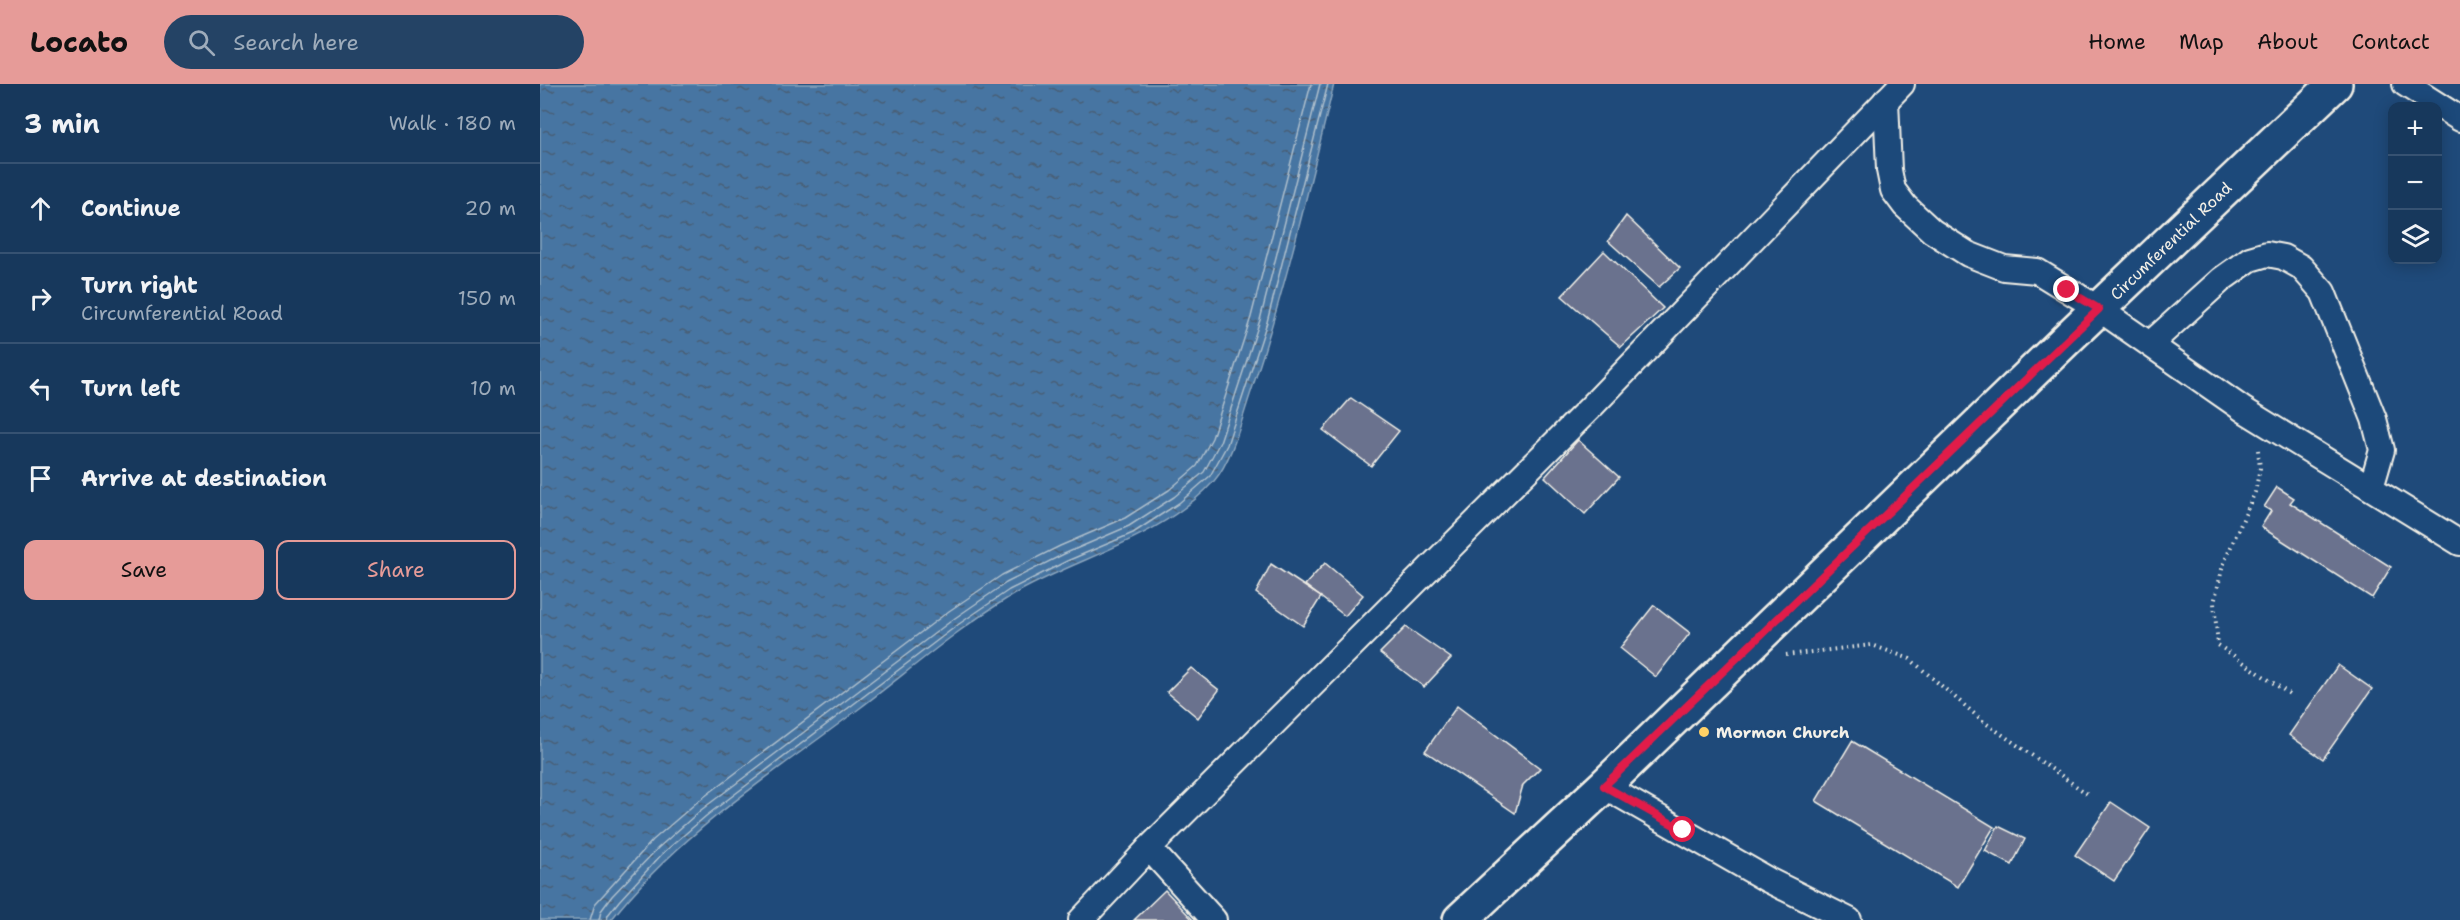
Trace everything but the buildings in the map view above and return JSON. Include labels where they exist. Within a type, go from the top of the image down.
[{"type":"main road","name":"Circumferential Road","points":[[1460,920],[1604,786],[1760,633],[2335,84]]},
{"type":"street","points":[[2405,84],[2460,119]]},
{"type":"street","points":[[1894,92],[1889,170],[1893,190],[1905,206],[1932,231],[1968,254],[2004,268],[2037,271],[2099,309],[2244,410],[2460,543]]},
{"type":"street","points":[[1081,920],[1149,848],[1590,408],[1894,92]]},
{"type":"street","points":[[2150,344],[2222,279],[2250,259],[2267,254],[2283,257],[2301,267],[2323,292],[2374,419],[2382,450],[2371,488]]},
{"type":"street","points":[[1604,786],[1768,880],[1849,920]]},
{"type":"street","points":[[1149,848],[1214,920]]},
{"type":"path","points":[[2244,410],[2258,444],[2260,468],[2255,492],[2223,565],[2214,603],[2218,645],[2291,695]]},
{"type":"path","points":[[1760,633],[1786,655],[1872,645],[1910,659],[1984,722],[2089,795]]},
{"type":"water","points":[[540,84],[1334,84],[1274,318],[1231,452],[1214,481],[1193,501],[1144,533],[1036,582],[972,622],[728,806],[666,859],[611,920],[540,920]]},
{"type":"place","name":"Mormon Church","points":[[1704,732]]},
{"type":"route","points":[[1683,830],[1604,786],[1760,633],[2099,309],[2067,290]]}]
